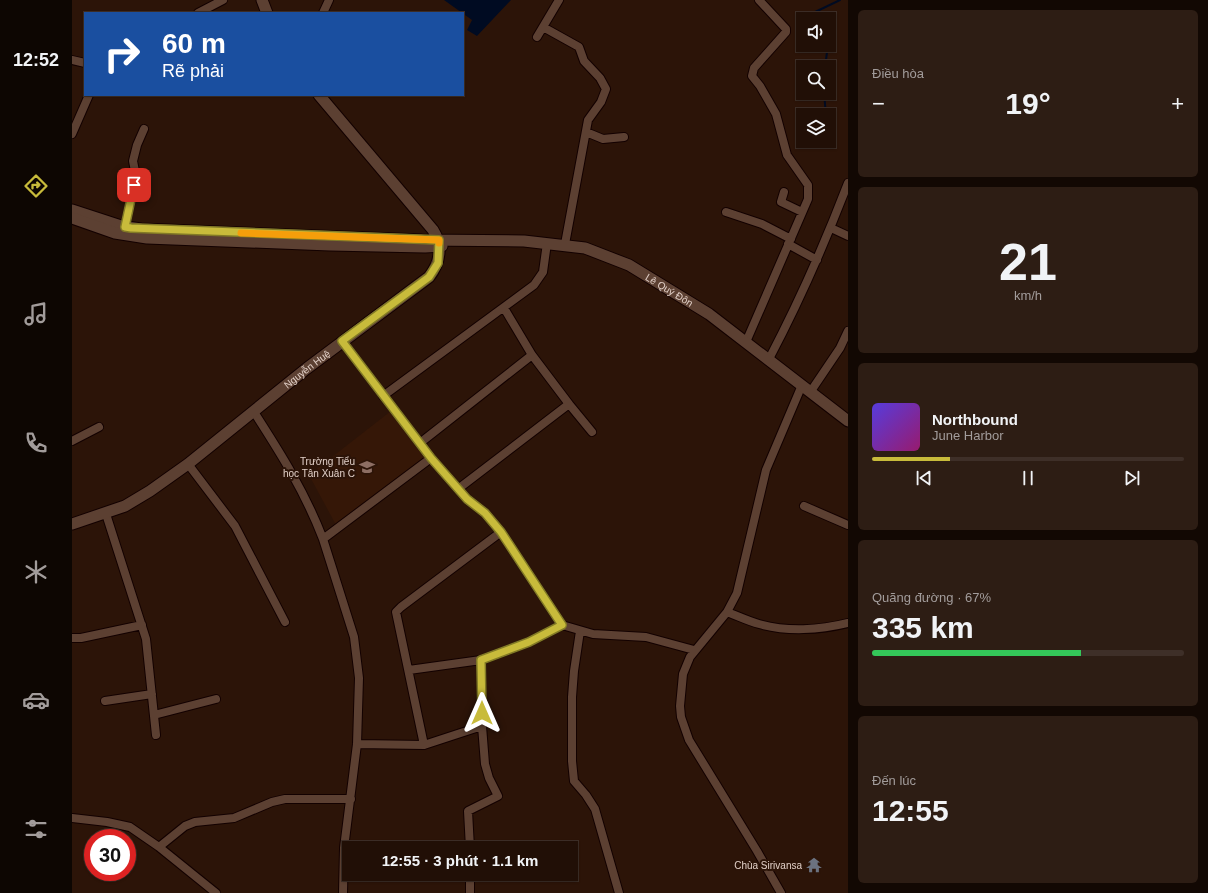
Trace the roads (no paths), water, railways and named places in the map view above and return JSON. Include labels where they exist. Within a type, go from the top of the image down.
[{"type":"main road","points":[[262,0],[267,12]]},
{"type":"main road","points":[[320,96],[439,244]]},
{"type":"main road","name":"Lê Quý Đôn","points":[[72,210],[125,227],[228,237]]},
{"type":"main road","name":"Lê Quý Đôn","points":[[72,218],[115,233],[134,236],[228,237],[439,244],[458,239],[565,244],[601,253],[629,265],[709,314],[848,421]]},
{"type":"main road","name":"Nguyễn Huệ","points":[[72,524],[106,514],[125,506],[143,496],[188,464],[342,341],[429,277],[436,268],[439,244]]},
{"type":"street","points":[[200,12],[223,0]]},
{"type":"street","points":[[323,12],[329,0]]},
{"type":"street","points":[[537,37],[559,0]]},
{"type":"street","points":[[746,342],[808,199],[808,185],[787,154],[776,114],[760,86],[752,76],[754,68],[786,32],[786,28],[759,0]]},
{"type":"street","points":[[543,27],[580,47],[584,61],[605,84],[605,95],[588,120],[565,244]]},
{"type":"street","points":[[72,60],[84,63]]},
{"type":"street","points":[[72,134],[89,96]]},
{"type":"street","points":[[125,227],[136,176],[133,161],[137,145],[144,129]]},
{"type":"street","points":[[586,132],[607,139],[624,137]]},
{"type":"street","points":[[769,359],[796,308],[831,228],[848,183]]},
{"type":"street","points":[[784,192],[781,202],[802,212]]},
{"type":"street","points":[[726,212],[762,224],[817,260]]},
{"type":"street","points":[[831,228],[848,236]]},
{"type":"street","points":[[383,396],[534,285],[542,272],[547,243]]},
{"type":"street","points":[[504,308],[532,355],[592,432]]},
{"type":"street","points":[[781,893],[757,851],[695,751],[684,729],[681,717],[680,689],[685,668],[694,650],[728,612],[733,603],[743,574],[766,470],[807,388],[840,348],[848,331]]},
{"type":"street","points":[[342,341],[431,458],[467,499],[485,513],[501,532],[562,625],[580,631],[605,636],[646,637],[694,650]]},
{"type":"street","points":[[420,443],[532,355]]},
{"type":"street","points":[[458,489],[569,404]]},
{"type":"street","points":[[254,412],[295,477],[313,514],[354,637],[358,657],[359,678],[357,744],[344,848],[343,893]]},
{"type":"street","points":[[72,441],[99,427]]},
{"type":"street","points":[[322,539],[431,458]]},
{"type":"street","points":[[188,464],[235,526],[249,550],[285,622]]},
{"type":"street","points":[[804,506],[848,525]]},
{"type":"street","points":[[106,514],[142,625],[148,651],[156,735]]},
{"type":"street","points":[[424,745],[409,670],[396,618],[396,612],[501,532]]},
{"type":"street","points":[[728,612],[758,624],[790,629],[813,628],[848,623]]},
{"type":"street","points":[[72,638],[81,638],[142,625]]},
{"type":"street","points":[[409,670],[481,660],[529,642],[562,625]]},
{"type":"street","points":[[580,631],[572,697],[572,761],[574,781],[595,809],[619,893]]},
{"type":"street","points":[[470,841],[468,811],[496,798],[498,795],[487,773],[482,726],[481,660]]},
{"type":"street","points":[[105,701],[152,694]]},
{"type":"street","points":[[154,715],[216,699]]},
{"type":"street","points":[[357,744],[424,745],[482,726]]},
{"type":"street","points":[[159,846],[185,826],[195,822],[234,818],[272,802],[285,799],[351,798]]},
{"type":"street","points":[[72,818],[107,822],[130,827],[159,846],[216,893]]},
{"type":"street","points":[[470,881],[470,893]]},
{"type":"water","points":[[444,0],[511,0],[477,36],[467,30],[472,20],[464,14],[464,12],[461,12]]},
{"type":"waterway","points":[[815,12],[840,0]]},
{"type":"waterway","points":[[826,60],[827,52]]},
{"type":"waterway","points":[[825,100],[825,108]]},
{"type":"place","name":"Trường Tiểu học Tân Xuân C","points":[[367,467]]},
{"type":"place","name":"Chùa Sirivansa","points":[[814,865]]}]
